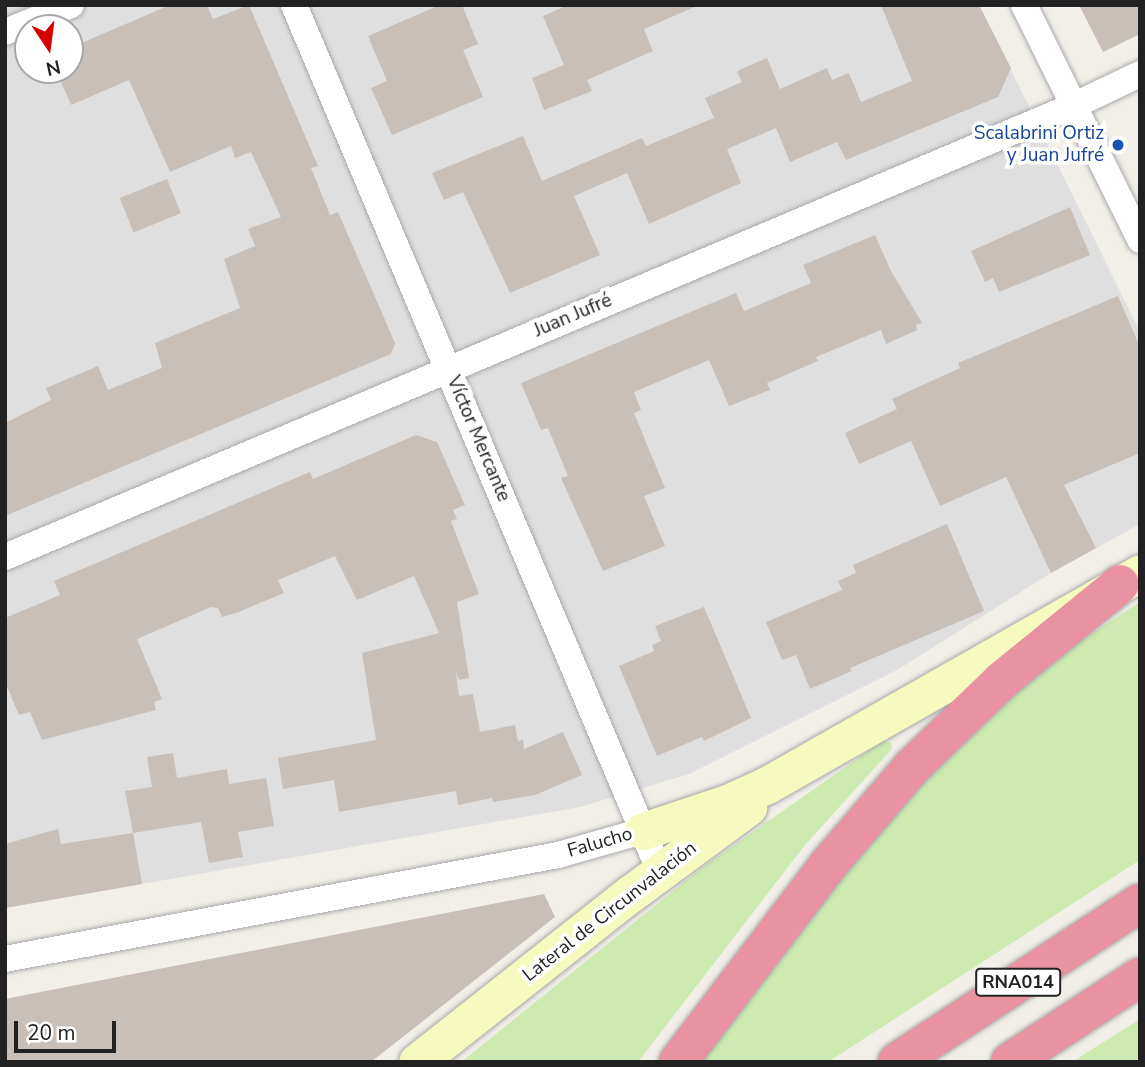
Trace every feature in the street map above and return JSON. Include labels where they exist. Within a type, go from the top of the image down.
[{"type":"highway","points":[[678,1062],[828,865],[912,767],[1002,680],[1130,579]]},
{"type":"highway","name":"RNA014","points":[[897,1062],[1140,903]]},
{"type":"highway","name":"RNA014","points":[[1010,1062],[1140,977]]},
{"type":"street","points":[[5,32],[71,5]]},
{"type":"street","name":"Víctor Mercante","points":[[294,5],[660,872]]},
{"type":"street","points":[[1024,5],[1140,240]]},
{"type":"street","name":"Juan Jufré","points":[[5,557],[1073,106],[1140,74]]},
{"type":"street","name":"Falucho","points":[[5,958],[558,855],[727,803],[805,765],[1130,579]]},
{"type":"street","name":"Lateral de Circunvalación","points":[[417,1062],[660,872],[805,765]]},
{"type":"shaded area","points":[[5,5],[979,5],[1140,332],[1140,524],[1051,573],[897,670],[689,774],[580,807],[5,908]]},
{"type":"green space","points":[[1140,602],[1140,860],[828,1062],[691,1062],[785,937],[985,714],[1057,656]]},
{"type":"green space","points":[[884,740],[891,743],[892,749],[805,845],[638,1062],[461,1062],[703,867]]},
{"type":"green space","points":[[1140,1019],[1140,1062],[1072,1062]]},
{"type":"building","points":[[170,5],[207,5],[213,19],[249,5],[318,166],[311,168],[330,215],[338,212],[395,343],[391,354],[5,516],[5,423],[51,400],[46,388],[98,366],[108,390],[162,368],[155,343],[240,308],[224,259],[255,246],[248,229],[281,217],[251,152],[235,158],[231,146],[170,172],[129,80],[71,105],[62,84],[84,84],[84,42]]},
{"type":"building","points":[[440,5],[462,5],[478,44],[463,50],[483,97],[392,135],[371,88],[387,81],[368,36]]},
{"type":"building","points":[[568,5],[699,5],[644,29],[653,51],[587,80],[592,91],[544,110],[532,78],[564,65],[543,16]]},
{"type":"building","points":[[881,5],[979,5],[1011,68],[998,97],[846,160],[837,142],[790,162],[776,128],[727,149],[741,183],[649,224],[627,173],[574,196],[600,255],[510,293],[463,192],[444,200],[432,173],[523,136],[542,181],[642,138],[646,146],[714,118],[705,98],[742,82],[737,71],[767,58],[780,89],[827,68],[832,80],[849,73],[861,102],[912,81]]},
{"type":"building","points":[[1079,5],[1140,5],[1140,34],[1103,52]]},
{"type":"building","points":[[167,179],[181,213],[134,232],[120,198]]},
{"type":"building","points":[[1070,207],[1090,255],[999,292],[993,278],[985,282],[971,251]]},
{"type":"building","points":[[875,235],[891,271],[922,323],[916,325],[917,330],[886,344],[881,330],[816,357],[818,361],[767,383],[770,390],[729,406],[709,360],[634,392],[641,410],[634,413],[665,488],[644,496],[665,546],[603,571],[561,478],[568,476],[548,428],[541,430],[521,383],[736,293],[744,311],[811,283],[803,265]]},
{"type":"building","points":[[1118,296],[1140,347],[1140,453],[1064,485],[1096,548],[1051,573],[1006,477],[940,506],[911,441],[859,464],[845,433],[897,409],[892,399],[960,368],[958,363]]},
{"type":"building","points":[[416,435],[437,442],[465,505],[453,510],[457,519],[451,521],[479,594],[457,602],[469,678],[459,680],[456,672],[459,696],[473,694],[480,732],[515,725],[518,741],[523,740],[524,749],[563,732],[582,775],[535,795],[493,802],[492,798],[458,805],[456,791],[339,812],[334,780],[283,789],[278,758],[376,740],[362,653],[439,633],[414,576],[357,600],[335,556],[278,580],[284,593],[222,617],[218,608],[211,607],[137,639],[162,699],[154,702],[156,710],[42,740],[30,712],[19,715],[5,682],[5,618],[60,595],[54,581],[310,472],[313,479]]},
{"type":"building","points":[[947,524],[984,611],[850,668],[852,671],[810,689],[796,655],[782,660],[766,622],[842,590],[838,581],[856,573],[853,565]]},
{"type":"building","points":[[704,607],[751,718],[704,741],[702,737],[657,756],[619,666],[654,651],[652,645],[661,641],[655,626]]},
{"type":"building","points":[[173,753],[177,778],[227,769],[229,784],[266,778],[274,826],[238,832],[243,857],[209,863],[201,822],[133,833],[125,791],[152,787],[147,757]]},
{"type":"building","points":[[58,829],[61,844],[133,833],[142,884],[5,908],[5,844]]},
{"type":"building","points":[[544,894],[555,917],[371,1062],[5,1062],[5,999]]},
{"type":"place","name":"Scalabrini Ortiz y Juan Jufré","points":[[1118,145]]}]
